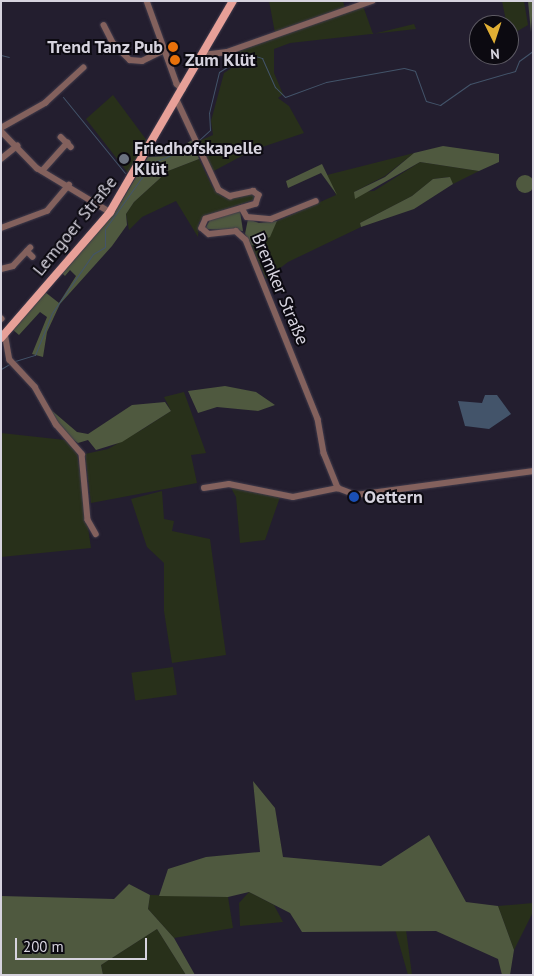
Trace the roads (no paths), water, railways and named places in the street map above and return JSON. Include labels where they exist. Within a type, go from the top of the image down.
[{"type":"main road","name":"Lemgoer Straße","points":[[3,335],[110,212],[183,90],[233,1]]},
{"type":"street","points":[[147,1],[165,50],[183,90]]},
{"type":"street","points":[[203,55],[227,52],[372,1]]},
{"type":"street","points":[[104,25],[113,43],[130,60],[142,61],[165,50]]},
{"type":"street","points":[[83,68],[45,103],[1,130],[42,171],[69,184],[110,212]]},
{"type":"street","name":"Bremker Straße","points":[[177,100],[222,193],[230,196],[253,191],[259,194],[258,203],[206,219],[202,228],[209,234],[236,231],[246,240],[317,414],[326,461],[338,488]]},
{"type":"street","points":[[42,171],[69,145],[62,137]]},
{"type":"street","points":[[1,159],[17,146]]},
{"type":"street","points":[[1,228],[47,211],[69,184]]},
{"type":"street","points":[[242,208],[247,217],[271,219],[316,201]]},
{"type":"street","points":[[1,269],[13,266],[28,250],[33,258]]},
{"type":"street","name":"Lemgoer Straße","points":[[3,335],[10,360],[35,387],[61,431],[80,449],[86,506],[96,534]]},
{"type":"street","points":[[204,488],[229,484],[293,497],[338,488],[356,495],[533,470]]},
{"type":"water","points":[[485,395],[497,395],[511,414],[489,429],[465,426],[458,401],[482,403]]},
{"type":"waterway","points":[[199,140],[210,130],[209,113],[219,72],[248,54],[262,58],[275,87],[285,97],[326,82],[404,68],[415,71],[426,101],[440,105],[470,84],[515,71],[519,61],[533,51]]},
{"type":"waterway","points":[[1,55],[9,57]]},
{"type":"waterway","points":[[63,97],[125,173]]},
{"type":"waterway","points":[[15,361],[35,355],[52,313],[93,254],[105,247],[105,229],[152,163],[195,145]]},
{"type":"waterway","points":[[1,369],[11,363]]},
{"type":"place","name":"Trend Tanz Pub","points":[[173,47]]},
{"type":"place","name":"Zum Klüt","points":[[175,60]]},
{"type":"place","name":"Friedhofskapelle Klüt","points":[[124,159]]},
{"type":"place","name":"Oettern","points":[[354,497]]}]
